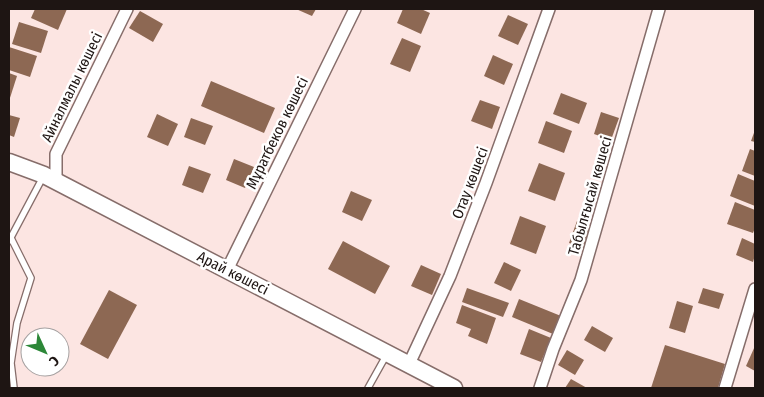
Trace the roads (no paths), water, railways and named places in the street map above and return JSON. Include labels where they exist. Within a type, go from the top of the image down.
[{"type":"main road","name":"Арай көшесі","points":[[9,162],[51,178],[454,388]]},
{"type":"street","name":"Айналмалы көшесі","points":[[51,178],[56,154],[126,9]]},
{"type":"street","name":"Мұратбеков көшесі","points":[[226,270],[355,9]]},
{"type":"street","name":"Отау көшесі","points":[[409,364],[450,276],[549,9]]},
{"type":"street","name":"Табылғысай көшесі","points":[[540,388],[553,349],[581,280],[659,9]]},
{"type":"street","points":[[726,388],[755,289]]},
{"type":"lane","points":[[14,388],[11,363],[15,331],[31,278],[10,240],[51,178]]},
{"type":"lane","points":[[368,388],[388,353]]}]
